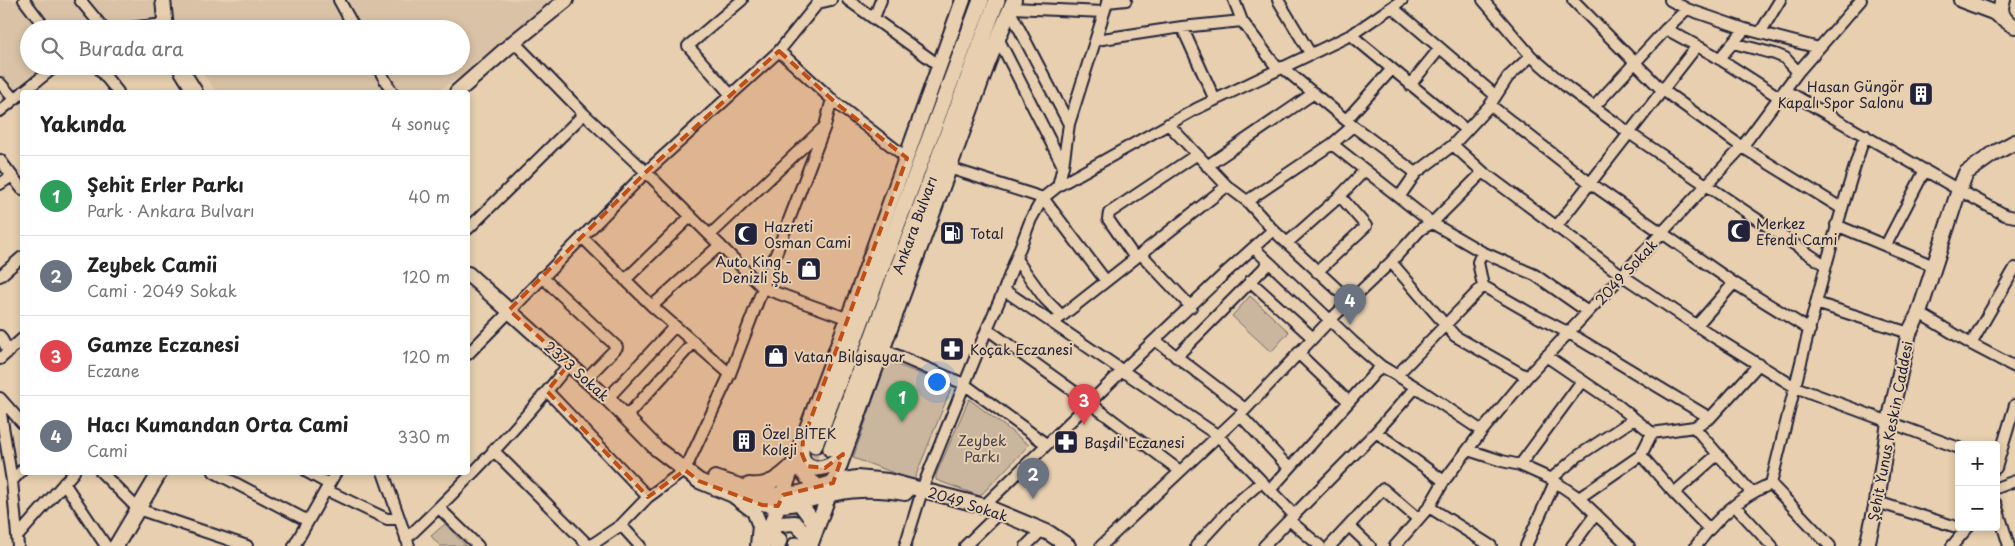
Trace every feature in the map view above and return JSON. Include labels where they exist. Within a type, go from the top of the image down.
[{"type":"main road","name":"Ankara Bulvarı","points":[[809,443],[981,0]]},
{"type":"main road","name":"Ankara Bulvarı","points":[[837,452],[997,0]]},
{"type":"street","points":[[24,0],[39,20]]},
{"type":"street","points":[[80,0],[97,20]]},
{"type":"street","points":[[163,0],[165,20]]},
{"type":"street","points":[[339,0],[350,20]]},
{"type":"street","points":[[459,90],[566,0]]},
{"type":"street","points":[[730,95],[688,46],[742,0]]},
{"type":"street","points":[[470,352],[646,172],[779,51],[818,2],[831,0]]},
{"type":"street","points":[[848,0],[940,66]]},
{"type":"street","points":[[874,18],[881,0]]},
{"type":"street","points":[[837,452],[836,463],[825,468],[810,466],[805,462],[802,454],[809,443],[848,318],[963,0]]},
{"type":"street","points":[[1058,186],[1070,124],[1107,1],[1126,0]]},
{"type":"street","points":[[1234,0],[1242,21],[1280,68],[1416,173]]},
{"type":"street","points":[[1278,0],[1310,54]]},
{"type":"street","points":[[905,546],[922,490],[964,384],[1004,290],[1031,219],[1043,198],[1058,186],[1168,124],[1351,35],[1402,0]]},
{"type":"street","points":[[1482,0],[1530,56],[1594,107],[1825,265]]},
{"type":"street","points":[[1573,0],[1663,90],[1742,147],[1841,208]]},
{"type":"street","points":[[1670,0],[1687,9],[1745,29],[1819,48]]},
{"type":"street","points":[[1760,33],[1780,0]]},
{"type":"street","name":"2049 Sokak","points":[[1395,546],[1429,507],[1444,481],[1527,377],[1742,147],[1798,72],[1861,0]]},
{"type":"street","points":[[1961,0],[1993,12],[2012,24]]},
{"type":"street","points":[[2003,0],[2000,8],[2012,24]]},
{"type":"street","points":[[1012,6],[1104,12]]},
{"type":"street","points":[[805,544],[827,488],[837,452],[882,349],[998,38],[1012,6]]},
{"type":"street","points":[[1012,6],[1070,124]]},
{"type":"street","points":[[1392,7],[1496,95]]},
{"type":"street","points":[[1594,107],[1687,9]]},
{"type":"street","points":[[1096,40],[1182,27],[1242,21]]},
{"type":"street","points":[[1182,27],[1215,100]]},
{"type":"street","points":[[1666,29],[1782,94],[1864,134],[1959,190],[2006,215],[2015,217]]},
{"type":"street","points":[[1719,59],[1745,29]]},
{"type":"street","points":[[1351,35],[1391,70],[1466,130]]},
{"type":"street","points":[[998,38],[1063,166]]},
{"type":"street","points":[[514,42],[584,114],[646,172],[763,288],[848,318]]},
{"type":"street","points":[[1733,43],[1785,58],[1798,72]]},
{"type":"street","points":[[1556,227],[1697,46]]},
{"type":"street","points":[[1410,85],[1440,48]]},
{"type":"street","points":[[779,51],[832,99],[907,158]]},
{"type":"street","points":[[1400,196],[1416,173],[1453,145],[1490,105],[1508,77],[1530,56]]},
{"type":"street","points":[[1247,201],[1332,144],[1391,70]]},
{"type":"street","points":[[28,90],[45,75]]},
{"type":"street","points":[[104,75],[116,90]]},
{"type":"street","points":[[184,75],[193,90]]},
{"type":"street","points":[[382,75],[391,90]]},
{"type":"street","points":[[0,83],[20,91]]},
{"type":"street","points":[[1207,166],[1314,93]]},
{"type":"street","points":[[0,111],[20,96]]},
{"type":"street","points":[[493,450],[589,546],[621,524],[648,497],[685,470],[730,374],[825,126],[832,99]]},
{"type":"street","points":[[1490,105],[1590,183],[1734,283],[1810,330]]},
{"type":"street","points":[[470,227],[584,114]]},
{"type":"street","points":[[1168,124],[1227,186],[1247,201],[1286,243],[1350,300]]},
{"type":"street","points":[[710,235],[825,126]]},
{"type":"street","points":[[1771,484],[1825,265],[1864,134]]},
{"type":"street","name":"Şehit Yunus Keskin Caddesi","points":[[1867,546],[1877,502],[1889,422],[1909,333],[1919,313],[1959,190],[1966,173],[1993,154],[2015,142]]},
{"type":"street","points":[[1332,144],[1432,223],[1482,252],[1535,275],[1588,312]]},
{"type":"street","points":[[1453,145],[1483,172],[1623,276],[1796,387],[1955,447]]},
{"type":"street","points":[[1191,307],[1138,256],[1108,219],[1109,214],[1196,155]]},
{"type":"street","points":[[0,160],[20,186]]},
{"type":"street","points":[[949,168],[1043,198],[1106,281]]},
{"type":"street","points":[[1286,243],[1340,196],[1365,170]]},
{"type":"street","points":[[1886,244],[1925,170]]},
{"type":"street","points":[[1101,546],[1242,412],[1330,320],[1391,262],[1420,229],[1432,223],[1483,172]]},
{"type":"street","points":[[0,184],[12,176]]},
{"type":"street","points":[[1053,323],[1227,186]]},
{"type":"street","points":[[1317,272],[1366,226],[1340,196]]},
{"type":"street","points":[[626,280],[691,216]]},
{"type":"street","points":[[1836,225],[1886,244],[1934,266]]},
{"type":"street","points":[[984,506],[1222,275],[1273,230]]},
{"type":"street","points":[[582,237],[652,306],[730,374]]},
{"type":"street","points":[[652,306],[720,245]]},
{"type":"street","points":[[1254,248],[1381,366],[1482,431]]},
{"type":"street","points":[[1482,252],[1478,262],[1483,286],[1569,333],[1710,418]]},
{"type":"street","points":[[0,276],[20,259]]},
{"type":"street","points":[[1016,259],[1045,299],[1062,316]]},
{"type":"street","points":[[1391,262],[1455,336],[1527,377]]},
{"type":"street","points":[[1176,357],[1268,263]]},
{"type":"street","points":[[1971,344],[2015,268]]},
{"type":"street","name":"2373 Sokak","points":[[470,276],[608,398],[657,449],[699,481],[721,489]]},
{"type":"street","points":[[542,277],[617,347],[586,379]]},
{"type":"street","points":[[1250,281],[1313,338]]},
{"type":"street","points":[[1697,325],[1734,283]]},
{"type":"street","points":[[1397,375],[1483,286]]},
{"type":"street","points":[[1004,290],[1217,436],[1270,490],[1291,517],[1320,546]]},
{"type":"street","points":[[1816,303],[1909,333]]},
{"type":"street","points":[[1919,313],[1971,344],[2015,367]]},
{"type":"street","points":[[608,398],[675,326]]},
{"type":"street","points":[[987,329],[1180,471]]},
{"type":"street","points":[[0,336],[9,352]]},
{"type":"street","points":[[1155,340],[1242,412],[1289,468]]},
{"type":"street","points":[[0,359],[20,341]]},
{"type":"street","points":[[626,417],[694,342]]},
{"type":"street","points":[[882,349],[964,384],[1046,444]]},
{"type":"street","points":[[1298,353],[1348,402]]},
{"type":"street","points":[[1546,356],[1615,403],[1652,433],[1694,427],[1710,418],[1759,364]]},
{"type":"street","points":[[470,475],[548,391],[569,364]]},
{"type":"street","points":[[1270,490],[1381,366]]},
{"type":"street","points":[[1520,465],[1582,381]]},
{"type":"street","points":[[1264,546],[1376,432],[1416,387]]},
{"type":"street","points":[[548,391],[648,497]]},
{"type":"street","points":[[0,398],[20,421]]},
{"type":"street","points":[[2000,455],[2015,405]]},
{"type":"street","points":[[0,408],[12,481],[18,541]]},
{"type":"street","points":[[1526,546],[1553,481],[1578,456],[1634,419]]},
{"type":"street","points":[[1694,427],[1751,492]]},
{"type":"street","points":[[1376,432],[1444,481]]},
{"type":"street","points":[[1579,498],[1640,455],[1652,433]]},
{"type":"street","points":[[685,470],[732,482],[763,485],[779,477],[809,443]]},
{"type":"street","points":[[1468,450],[1520,465],[1553,481],[1579,498],[1628,546]]},
{"type":"street","points":[[837,452],[845,465],[857,478]]},
{"type":"street","points":[[1674,493],[1718,454]]},
{"type":"street","points":[[1640,455],[1709,529]]},
{"type":"street","points":[[796,459],[806,478],[827,488]]},
{"type":"street","points":[[772,541],[788,500],[796,459]]},
{"type":"street","points":[[12,481],[20,472]]},
{"type":"street","points":[[18,541],[71,475]]},
{"type":"street","points":[[103,475],[138,509],[247,546]]},
{"type":"street","points":[[116,546],[158,475]]},
{"type":"street","points":[[220,475],[308,521]]},
{"type":"street","points":[[310,475],[327,487],[387,519],[399,519]]},
{"type":"street","points":[[297,545],[308,521],[334,475]]},
{"type":"street","points":[[384,475],[408,542],[470,475]]},
{"type":"street","points":[[710,476],[788,500],[806,510],[813,520],[805,544]]},
{"type":"street","name":"2049 Sokak","points":[[827,488],[857,478],[888,481],[984,506],[999,514],[1042,530],[1068,546]]},
{"type":"street","points":[[2000,487],[2015,481]]},
{"type":"street","points":[[1196,546],[1231,508],[1261,482]]},
{"type":"street","points":[[64,483],[106,546]]},
{"type":"street","points":[[1698,545],[1709,529],[1751,492],[1771,484]]},
{"type":"street","points":[[1771,484],[1830,546]]},
{"type":"street","points":[[721,489],[762,504],[788,500],[827,488],[910,494],[922,490]]},
{"type":"street","points":[[721,489],[754,511],[760,526],[758,546]]},
{"type":"street","points":[[1330,546],[1383,489],[1418,519]]},
{"type":"street","points":[[1877,502],[1955,525]]},
{"type":"street","points":[[1735,506],[1772,546]]},
{"type":"street","points":[[1429,507],[1491,546]]},
{"type":"street","points":[[439,508],[478,546]]},
{"type":"street","points":[[965,546],[999,514]]},
{"type":"street","points":[[1572,546],[1595,515]]},
{"type":"street","points":[[2000,517],[2009,546]]},
{"type":"street","points":[[772,541],[778,524],[795,523],[806,534],[805,544]]},
{"type":"street","points":[[621,524],[640,546]]},
{"type":"street","points":[[1348,526],[1370,546]]},
{"type":"street","points":[[1026,546],[1042,530]]},
{"type":"street","points":[[1952,546],[1965,531]]},
{"type":"highlighted area","points":[[779,51],[837,104],[907,158],[803,440],[802,454],[807,466],[825,468],[843,454],[833,483],[783,495],[778,506],[762,505],[699,481],[685,470],[648,497],[547,391],[569,364],[509,310],[646,172]]},
{"type":"shaded area","points":[[0,0],[568,0],[514,42],[470,70],[470,20],[20,20],[20,75],[46,75],[27,90],[20,90],[20,95],[0,111]]},
{"type":"shaded area","points":[[204,75],[463,75],[439,90],[215,90]]},
{"type":"green space","points":[[1250,296],[1289,332],[1271,352],[1232,316]]},
{"type":"green space","points":[[887,361],[952,386],[914,480],[853,458]]},
{"type":"green space","name":"Zeybek Parkı","points":[[969,399],[1029,445],[980,496],[936,480],[936,475]]},
{"type":"green space","points":[[445,524],[466,546],[440,546],[431,536]]},
{"type":"tunnel","points":[[779,540],[815,445]]},
{"type":"tunnel","points":[[814,497],[831,449]]},
{"type":"place","name":"Hasan Güngör Kapalı Spor Salonu","points":[[1921,94]]},
{"type":"place","name":"Merkez Efendi Cami","points":[[1739,231]]},
{"type":"place","name":"Total","points":[[952,233]]},
{"type":"place","name":"Hazreti Osman Cami","points":[[746,234]]},
{"type":"place","name":"Auto King - Denizli Şb.","points":[[809,269]]},
{"type":"place","name":"Hacı Kumandan Orta Cami","points":[[1350,325]]},
{"type":"place","name":"Koçak Eczanesi","points":[[952,349]]},
{"type":"place","name":"Vatan Bilgisayar","points":[[776,356]]},
{"type":"place","name":"Şehit Erler Parkı","points":[[902,422]]},
{"type":"place","name":"Gamze Eczanesi","points":[[1084,425]]},
{"type":"place","name":"Özel BİTEK Koleji","points":[[744,441]]},
{"type":"place","name":"Başdil Eczanesi","points":[[1066,442]]},
{"type":"place","name":"Zeybek Camii","points":[[1033,499]]}]
